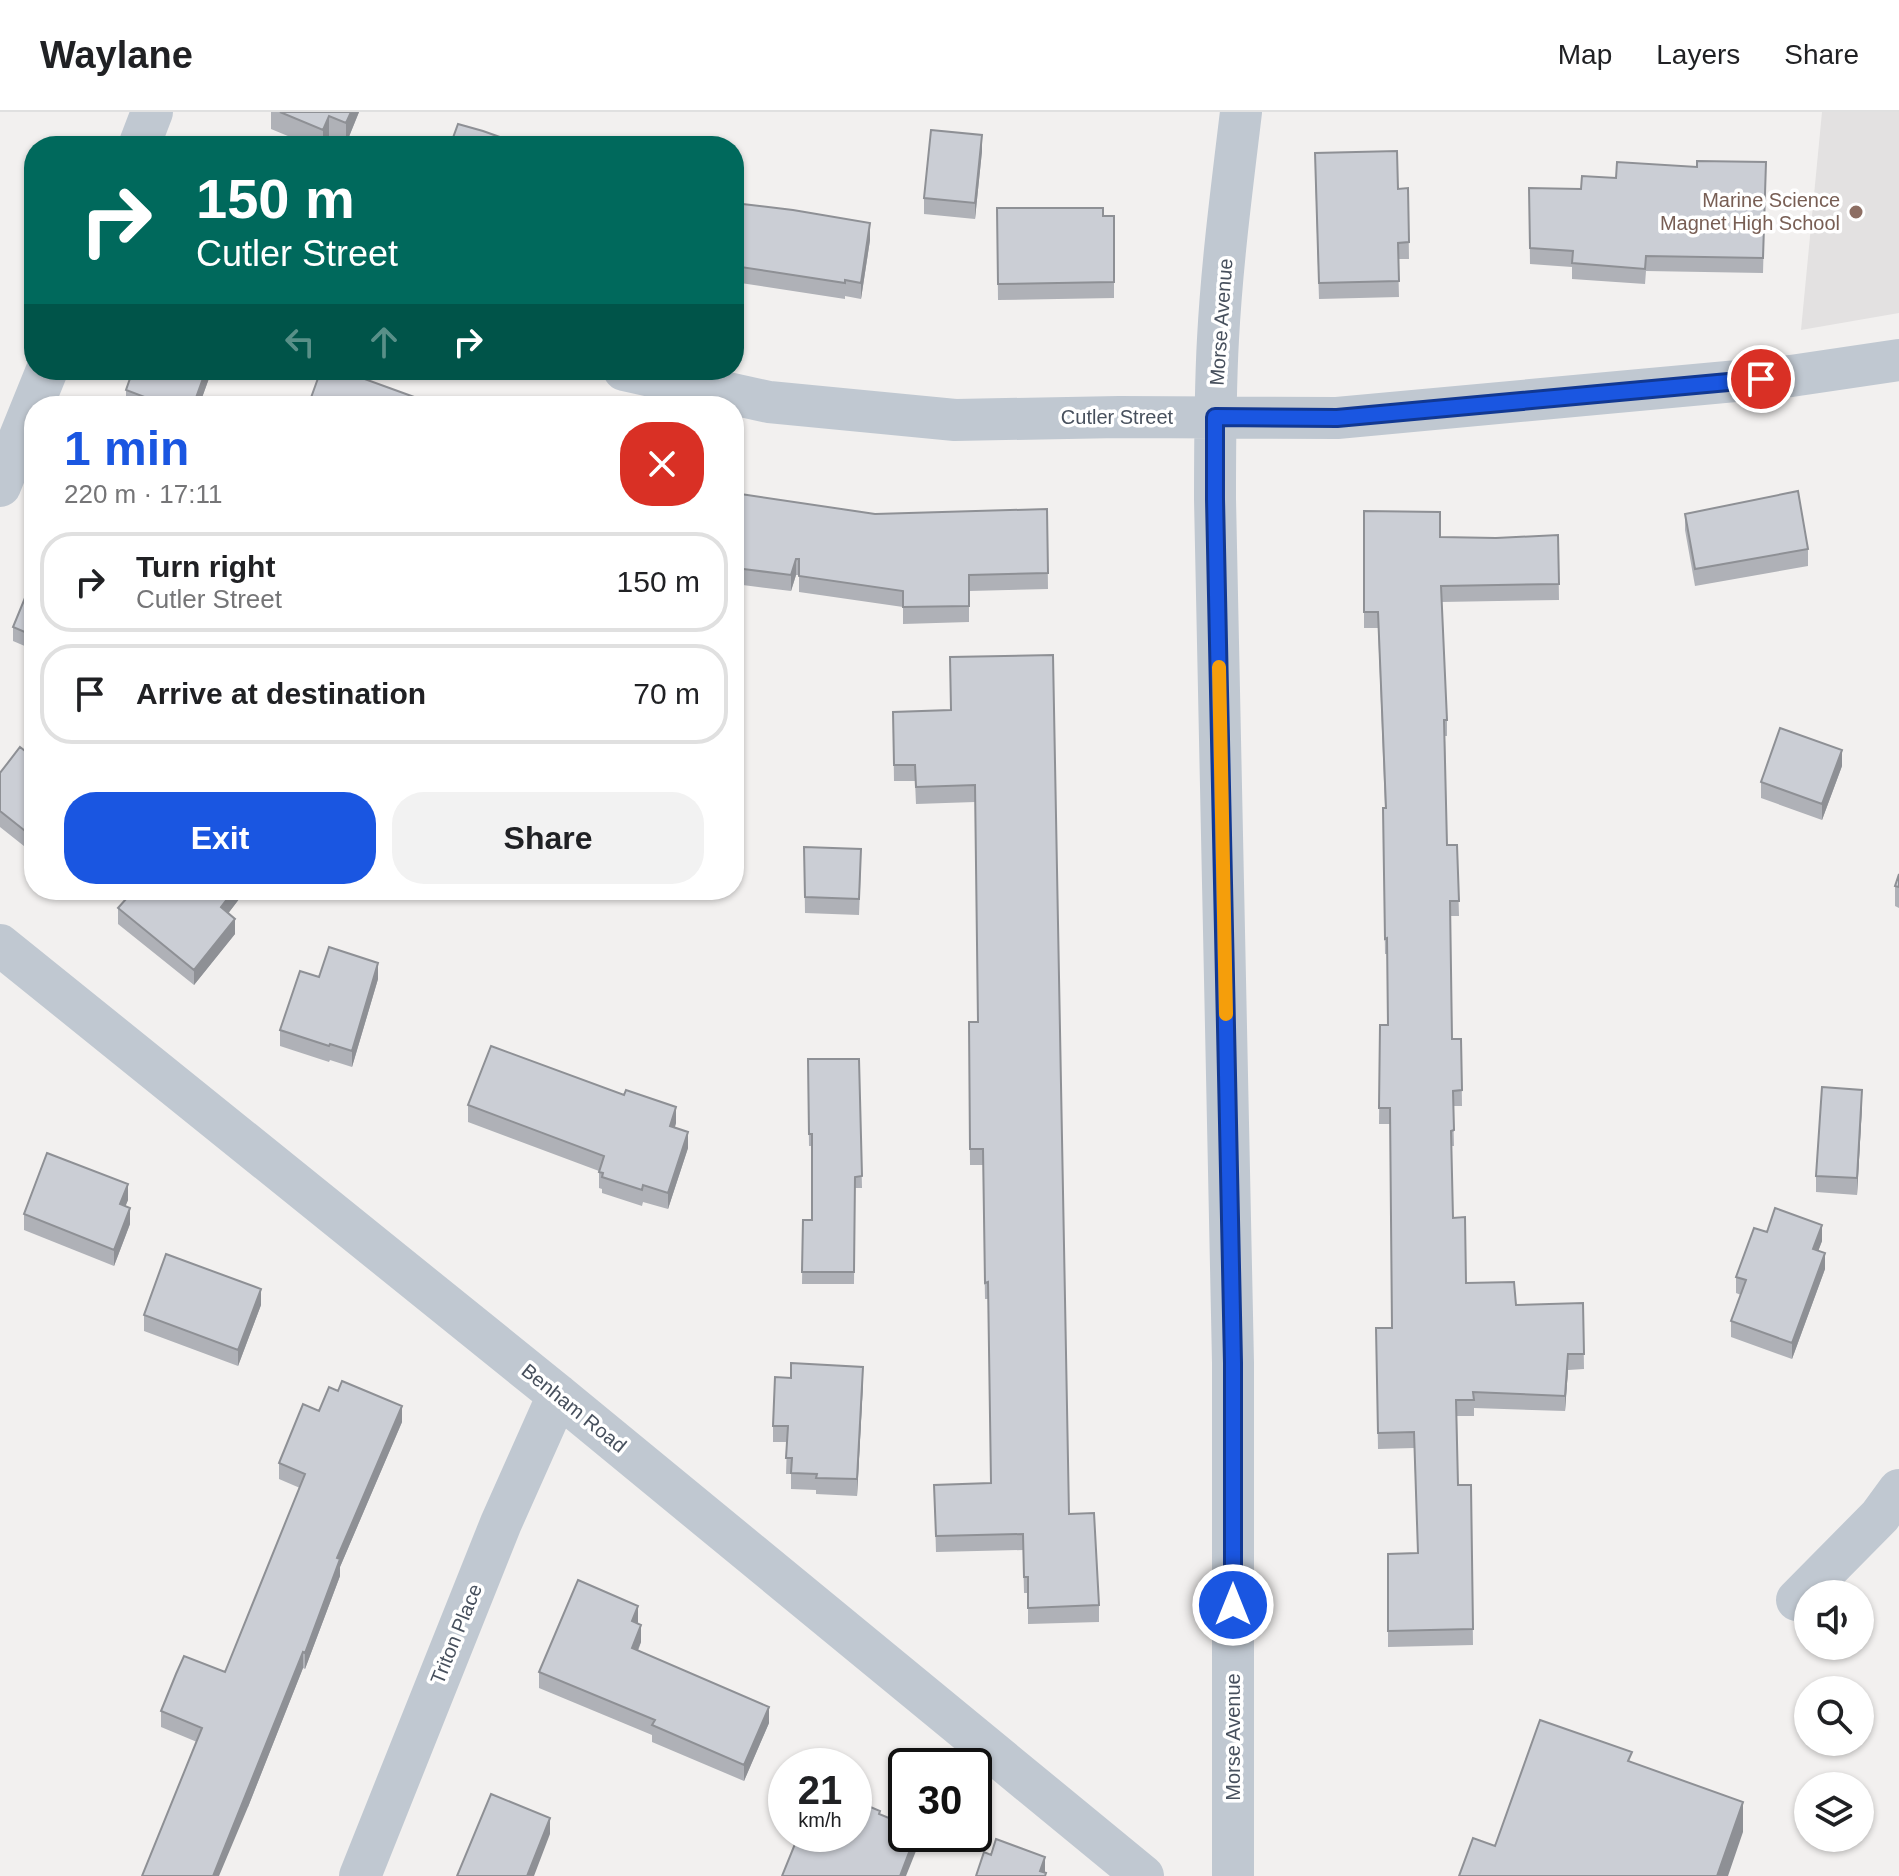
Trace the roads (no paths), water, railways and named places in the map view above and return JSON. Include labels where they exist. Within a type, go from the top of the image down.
[{"type":"street","points":[[143,136],[152,112]]},
{"type":"street","name":"Morse Avenue","points":[[1233,1876],[1233,1363],[1215,417],[1222,282],[1241,112]]},
{"type":"street","name":"Cutler Street","points":[[744,396],[769,402],[955,420],[1337,418],[1791,376],[1899,360]]},
{"type":"street","name":"Cutler Street","points":[[669,380],[742,396]]},
{"type":"street","points":[[0,486],[24,427]]},
{"type":"street","name":"Benham Road","points":[[0,945],[558,1395],[1143,1876]]},
{"type":"street","name":"Triton Place","points":[[360,1876],[501,1523],[558,1395]]},
{"type":"street","points":[[1817,1580],[1880,1516],[1899,1490]]},
{"type":"place","name":"Marine Science Magnet High School","points":[[1856,212]]}]
